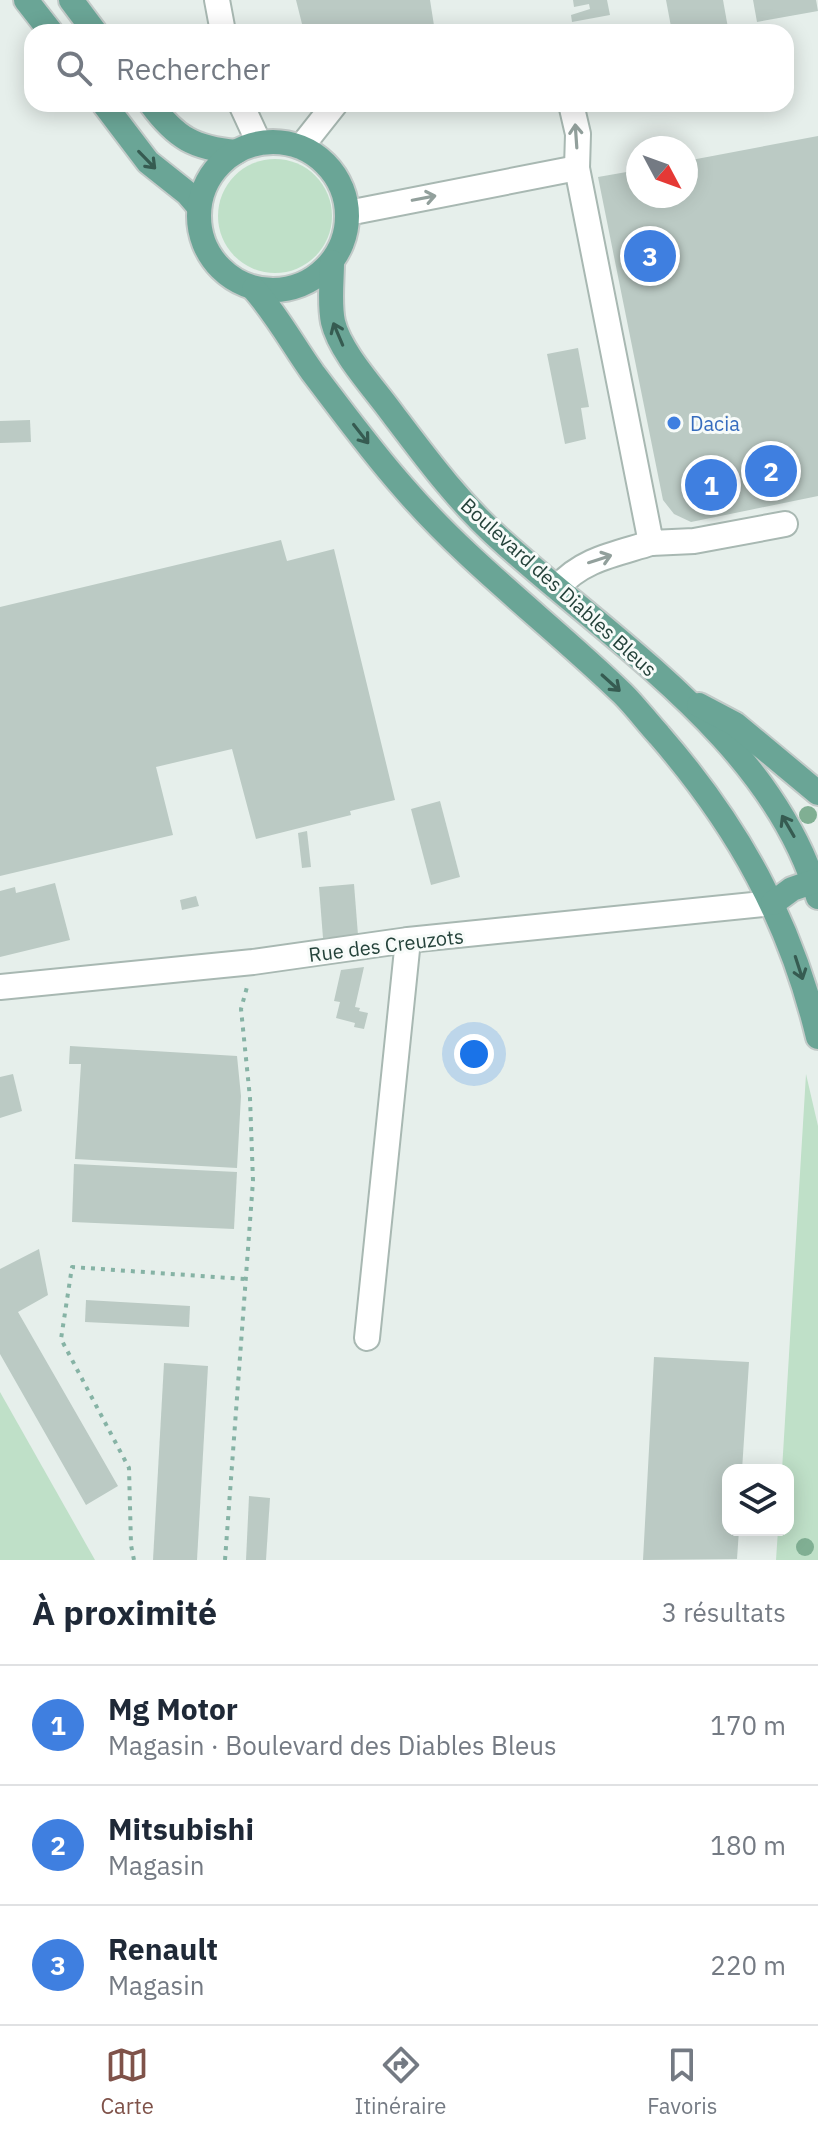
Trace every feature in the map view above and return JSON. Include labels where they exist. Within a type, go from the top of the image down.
[{"type":"main road","points":[[26,0],[45,24]]},
{"type":"main road","points":[[71,0],[89,24]]},
{"type":"main road","points":[[110,112],[148,162],[187,193],[199,207]]},
{"type":"main road","points":[[157,112],[179,135],[195,144],[236,152]]},
{"type":"main road","points":[[281,142],[301,147],[320,158],[334,173],[344,192],[348,213],[344,239],[332,262],[317,277],[297,287],[276,291],[254,289],[234,281],[218,267],[206,249],[199,229],[199,207],[211,175],[236,152],[259,143],[281,142]]},
{"type":"main road","name":"Boulevard des Diables Bleus","points":[[332,262],[333,324],[348,353],[462,503],[680,694],[772,800],[790,829],[816,886]]},
{"type":"main road","name":"Boulevard des Diables Bleus","points":[[254,289],[281,322],[313,372],[403,487],[454,540],[624,695],[681,760],[741,845],[773,903],[799,966],[818,1037]]},
{"type":"main road","points":[[680,694],[735,724],[818,793]]},
{"type":"main road","points":[[773,903],[792,889],[816,886]]},
{"type":"main road","points":[[773,903],[818,907]]},
{"type":"street","points":[[217,0],[222,24]]},
{"type":"street","points":[[245,112],[259,143]]},
{"type":"street","points":[[301,147],[329,112]]},
{"type":"street","points":[[573,112],[578,134],[577,168],[651,543]]},
{"type":"street","points":[[348,213],[577,168]]},
{"type":"street","points":[[557,588],[585,564],[651,543],[694,541],[785,524]]},
{"type":"street","name":"Rue des Creuzots","points":[[0,987],[253,962],[408,940],[773,903]]},
{"type":"street","points":[[367,1338],[408,940]]},
{"type":"path","points":[[225,1560],[253,1181],[250,1098],[241,1009],[253,962]]},
{"type":"path","points":[[134,1560],[129,1468],[61,1339],[72,1267],[244,1279]]},
{"type":"green space","points":[[275,159],[307,168],[323,184],[332,216],[323,248],[307,264],[275,273],[243,264],[227,248],[218,216],[227,184],[243,168]]},
{"type":"green space","points":[[806,1074],[818,1126],[818,1560],[776,1560],[778,1536],[794,1536],[794,1464],[782,1464]]},
{"type":"green space","points":[[0,1392],[95,1560],[0,1560]]},
{"type":"building","points":[[296,0],[430,0],[434,24],[302,24]]},
{"type":"building","points":[[573,0],[607,0],[610,15],[572,22],[571,15],[590,9],[589,4],[574,7]]},
{"type":"building","points":[[666,0],[723,0],[727,24],[670,24]]},
{"type":"building","points":[[753,0],[816,0],[818,11],[757,22]]},
{"type":"building","points":[[818,136],[818,496],[691,522],[674,514],[663,500],[598,177],[626,172],[626,208],[698,208],[698,159]]},
{"type":"building","points":[[578,348],[589,407],[581,408],[586,439],[565,444],[547,354]]},
{"type":"building","points":[[30,420],[31,442],[0,443],[0,421]]},
{"type":"building","points":[[281,540],[287,561],[334,549],[395,800],[350,811],[351,815],[256,839],[232,749],[156,767],[173,835],[0,876],[0,607]]},
{"type":"building","points":[[440,801],[460,877],[431,885],[411,809]]},
{"type":"building","points":[[307,831],[311,867],[302,868],[298,833]]},
{"type":"building","points":[[55,883],[70,940],[0,957],[0,891],[15,887],[16,893]]},
{"type":"building","points":[[354,884],[358,935],[323,938],[319,887]]},
{"type":"building","points":[[196,896],[199,906],[182,910],[180,900]]},
{"type":"building","points":[[364,967],[355,1007],[368,1013],[364,1029],[336,1018],[340,1002],[334,1001],[341,970]]},
{"type":"building","points":[[70,1046],[237,1056],[241,1096],[237,1168],[75,1159],[81,1064],[69,1064]]},
{"type":"building","points":[[13,1074],[22,1111],[0,1118],[0,1077]]},
{"type":"building","points":[[74,1164],[237,1172],[234,1229],[72,1222]]},
{"type":"building","points":[[39,1249],[48,1295],[18,1312],[118,1486],[86,1505],[0,1354],[0,1269]]},
{"type":"building","points":[[86,1300],[190,1306],[189,1327],[85,1322]]},
{"type":"building","points":[[654,1357],[749,1362],[742,1464],[722,1464],[722,1536],[739,1536],[737,1559],[643,1560]]},
{"type":"building","points":[[164,1363],[208,1366],[197,1560],[153,1560]]},
{"type":"building","points":[[249,1496],[270,1498],[266,1560],[246,1560]]},
{"type":"place","name":"Renault","points":[[650,256]]},
{"type":"place","name":"Dacia","points":[[674,423]]},
{"type":"place","name":"Mitsubishi","points":[[771,471]]},
{"type":"place","name":"Mg Motor","points":[[711,485]]}]
